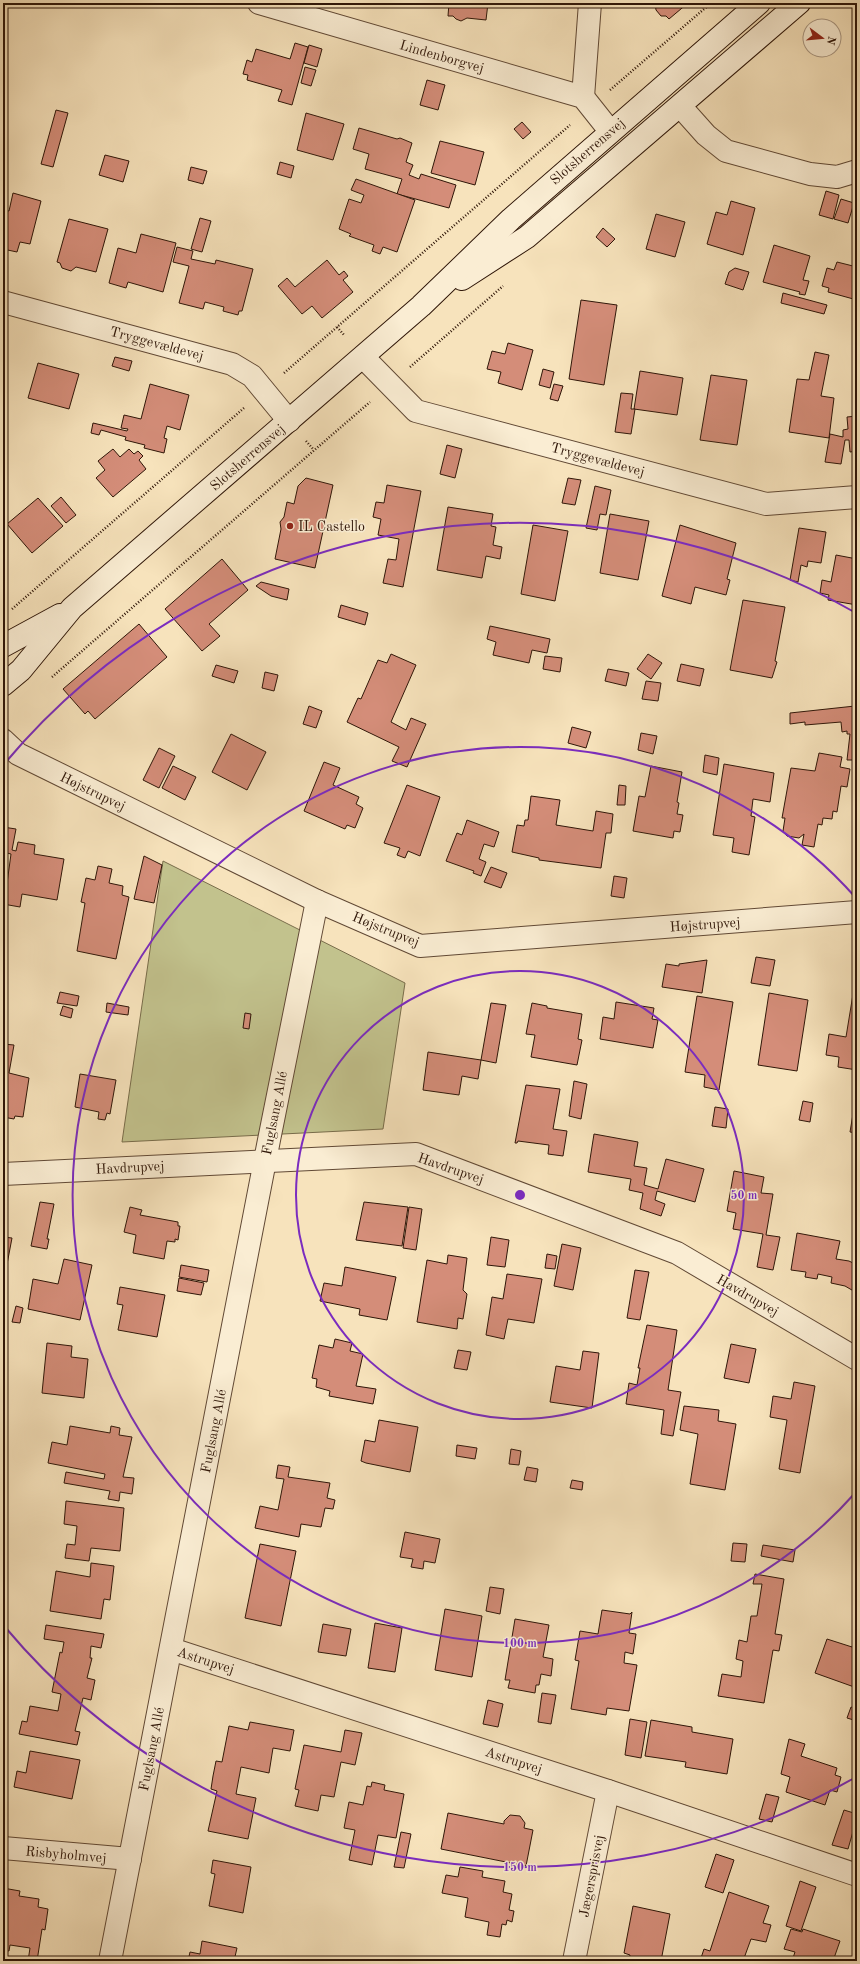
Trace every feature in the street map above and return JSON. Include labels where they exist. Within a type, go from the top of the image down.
[{"type":"street","name":"Lindenborgvej","points":[[259,3],[587,102]]},
{"type":"street","points":[[590,3],[587,102],[610,131]]},
{"type":"street","name":"Slotsherrensvej","points":[[3,685],[21,670],[72,608],[421,306],[511,219],[610,131],[759,3]]},
{"type":"street","name":"Slotsherrensvej","points":[[421,306],[527,237],[681,107],[799,3]]},
{"type":"street","points":[[681,107],[706,135],[726,151],[810,174],[837,177],[857,171]]},
{"type":"street","name":"Tryggevældevej","points":[[3,302],[232,364],[252,376],[289,421]]},
{"type":"street","name":"Tryggevældevej","points":[[363,357],[416,411],[766,504],[857,497]]},
{"type":"street","name":"Slotsherrensvej","points":[[3,646],[72,608]]},
{"type":"street","name":"Højstrupvej","points":[[3,740],[18,754],[317,901],[420,946],[857,912]]},
{"type":"street","name":"Fuglsang Allé","points":[[110,1961],[265,1160],[317,901]]},
{"type":"street","name":"Havdrupvej","points":[[3,1174],[265,1160],[416,1154],[677,1253],[857,1359]]},
{"type":"street","name":"Astrupvej","points":[[171,1648],[608,1791],[857,1875]]},
{"type":"street","name":"Jægersprisvej","points":[[574,1961],[608,1791]]},
{"type":"street","name":"Risbyholmvej","points":[[3,1848],[130,1860]]},
{"type":"path","points":[[9,611],[264,391],[587,102],[711,3]]},
{"type":"path","points":[[824,8],[830,3]]},
{"type":"path","points":[[51,678],[509,281]]},
{"type":"green space","points":[[163,861],[405,983],[383,1129],[122,1142]]},
{"type":"building","points":[[449,3],[488,3],[486,20],[467,18],[461,21],[453,16],[448,16]]},
{"type":"building","points":[[655,3],[688,3],[669,19],[666,16],[661,16],[656,10]]},
{"type":"building","points":[[295,43],[308,47],[292,105],[278,101],[282,90],[247,80],[248,75],[243,74],[247,60],[252,62],[256,49],[290,59]]},
{"type":"building","points":[[309,45],[322,49],[317,67],[304,63]]},
{"type":"building","points":[[305,67],[316,70],[311,86],[301,83]]},
{"type":"building","points":[[427,80],[445,85],[438,110],[420,105]]},
{"type":"building","points":[[56,110],[68,113],[53,167],[41,164]]},
{"type":"building","points":[[306,113],[344,124],[333,160],[297,150]]},
{"type":"building","points":[[522,122],[531,132],[523,139],[514,129]]},
{"type":"building","points":[[359,128],[397,139],[400,138],[412,143],[406,162],[413,165],[409,175],[419,179],[421,174],[456,185],[449,208],[397,194],[402,179],[365,169],[369,154],[353,149]]},
{"type":"building","points":[[440,141],[484,152],[475,185],[431,173]]},
{"type":"building","points":[[105,155],[129,161],[123,182],[99,175]]},
{"type":"building","points":[[280,162],[294,166],[291,178],[277,174]]},
{"type":"building","points":[[191,167],[207,171],[203,184],[188,180]]},
{"type":"building","points":[[356,179],[415,200],[397,252],[383,247],[380,254],[372,251],[374,245],[349,236],[351,234],[339,229],[349,199],[361,203],[364,195],[351,190]]},
{"type":"building","points":[[826,191],[839,195],[833,219],[819,215]]},
{"type":"building","points":[[13,193],[41,201],[30,244],[20,242],[17,252],[3,249],[3,210],[9,211]]},
{"type":"building","points":[[841,199],[854,203],[848,223],[834,219]]},
{"type":"building","points":[[731,201],[755,208],[743,255],[707,244],[716,212],[727,215]]},
{"type":"building","points":[[656,214],[685,222],[675,257],[646,249]]},
{"type":"building","points":[[200,218],[211,221],[202,252],[191,249]]},
{"type":"building","points":[[69,219],[108,229],[96,272],[76,267],[71,271],[62,268],[60,263],[57,262]]},
{"type":"building","points":[[603,228],[615,239],[607,247],[596,237]]},
{"type":"building","points":[[141,234],[176,243],[163,292],[128,282],[126,288],[109,283],[118,248],[136,253]]},
{"type":"building","points":[[774,245],[810,256],[803,280],[809,281],[805,295],[799,294],[800,292],[763,282]]},
{"type":"building","points":[[177,247],[193,251],[191,259],[215,264],[216,260],[253,269],[242,311],[239,311],[238,315],[223,311],[224,307],[205,302],[203,309],[179,303],[189,266],[173,262]]},
{"type":"building","points":[[857,253],[857,300],[828,292],[829,288],[822,286],[827,268],[834,270],[837,262],[853,266]]},
{"type":"building","points":[[327,260],[339,275],[344,271],[348,276],[343,280],[353,292],[322,318],[312,306],[302,314],[278,286],[287,278],[295,287]]},
{"type":"building","points":[[735,268],[749,272],[743,290],[725,284],[729,272]]},
{"type":"building","points":[[783,293],[827,305],[824,314],[781,303]]},
{"type":"building","points":[[581,300],[617,305],[604,385],[569,379]]},
{"type":"building","points":[[508,343],[533,350],[522,390],[498,383],[501,372],[487,369],[492,351],[505,354]]},
{"type":"building","points":[[815,352],[829,355],[821,396],[834,398],[829,438],[789,432],[797,379],[809,380]]},
{"type":"building","points":[[115,357],[132,361],[129,371],[112,366]]},
{"type":"building","points":[[38,363],[79,374],[69,409],[28,398]]},
{"type":"building","points":[[543,369],[554,372],[550,388],[539,385]]},
{"type":"building","points":[[640,371],[683,378],[677,415],[634,409]]},
{"type":"building","points":[[711,375],[747,380],[737,445],[700,440]]},
{"type":"building","points":[[150,384],[189,395],[180,430],[167,426],[164,438],[167,439],[164,453],[144,448],[145,445],[125,440],[126,437],[101,430],[99,435],[91,433],[93,423],[127,431],[128,429],[121,428],[124,415],[141,419]]},
{"type":"building","points":[[554,384],[563,386],[558,401],[550,399]]},
{"type":"building","points":[[621,393],[633,394],[631,409],[635,409],[631,434],[615,432]]},
{"type":"building","points":[[857,416],[857,451],[850,452],[849,440],[845,440],[841,464],[825,462],[830,434],[843,437],[843,430],[848,429],[847,417]]},
{"type":"building","points":[[447,445],[462,449],[455,478],[440,474]]},
{"type":"building","points":[[113,449],[120,457],[129,449],[134,454],[138,451],[143,456],[139,460],[146,469],[113,497],[96,478],[105,470],[98,461]]},
{"type":"building","points":[[306,478],[333,485],[315,568],[275,559],[281,529],[280,522],[284,517],[287,502],[294,504],[298,486]]},
{"type":"building","points":[[568,478],[581,480],[575,505],[562,503]]},
{"type":"building","points":[[387,485],[421,491],[403,587],[383,583],[388,559],[396,560],[399,539],[378,535],[381,519],[373,517],[376,502],[384,503]]},
{"type":"building","points":[[595,486],[611,490],[606,515],[600,514],[597,530],[586,528]]},
{"type":"building","points":[[61,497],[76,515],[66,523],[51,506]]},
{"type":"building","points":[[38,498],[63,526],[32,553],[7,524]]},
{"type":"building","points":[[448,507],[493,514],[491,526],[496,527],[493,545],[502,547],[500,559],[486,556],[482,578],[437,570]]},
{"type":"building","points":[[610,514],[649,521],[638,580],[600,573]]},
{"type":"building","points":[[533,525],[568,531],[555,601],[521,594]]},
{"type":"building","points":[[680,525],[736,543],[727,579],[730,580],[726,595],[695,587],[691,604],[662,596]]},
{"type":"building","points":[[799,528],[826,532],[821,563],[808,561],[807,567],[801,565],[798,582],[790,580]]},
{"type":"building","points":[[836,555],[857,559],[857,605],[828,600],[829,595],[820,593],[822,580],[831,582]]},
{"type":"building","points":[[222,559],[248,590],[209,624],[220,636],[202,651],[165,609]]},
{"type":"building","points":[[261,582],[289,589],[287,600],[271,596],[256,586]]},
{"type":"building","points":[[743,600],[785,607],[775,661],[777,662],[772,678],[730,670]]},
{"type":"building","points":[[341,605],[368,613],[365,625],[338,617]]},
{"type":"building","points":[[139,624],[167,657],[95,719],[88,711],[85,714],[63,689]]},
{"type":"building","points":[[490,626],[550,639],[547,653],[532,650],[529,663],[493,655],[496,642],[487,639]]},
{"type":"building","points":[[391,654],[416,665],[391,722],[406,730],[411,718],[426,724],[407,767],[392,761],[399,747],[347,722],[358,698],[361,699],[378,660],[387,663]]},
{"type":"building","points":[[648,654],[662,663],[651,679],[637,669]]},
{"type":"building","points":[[545,656],[562,658],[560,672],[543,669]]},
{"type":"building","points":[[681,664],[704,669],[700,686],[677,681]]},
{"type":"building","points":[[216,665],[238,671],[234,683],[212,676]]},
{"type":"building","points":[[608,669],[629,673],[626,686],[605,681]]},
{"type":"building","points":[[265,672],[278,675],[274,691],[262,688]]},
{"type":"building","points":[[646,681],[661,683],[658,701],[642,699]]},
{"type":"building","points":[[309,706],[322,711],[316,728],[303,724]]},
{"type":"building","points":[[855,706],[857,728],[853,760],[847,760],[850,734],[847,734],[847,731],[842,732],[841,722],[805,725],[805,722],[790,724],[790,713]]},
{"type":"building","points":[[572,727],[591,732],[586,748],[568,743]]},
{"type":"building","points":[[641,733],[657,736],[653,754],[638,750]]},
{"type":"building","points":[[231,734],[266,752],[247,790],[212,772]]},
{"type":"building","points":[[159,748],[175,756],[159,788],[143,780]]},
{"type":"building","points":[[819,753],[842,757],[840,767],[850,769],[847,787],[841,786],[837,812],[833,811],[832,819],[823,818],[822,825],[818,824],[814,847],[802,845],[804,834],[799,838],[787,836],[783,831],[785,818],[782,818],[791,768],[815,771]]},
{"type":"building","points":[[705,755],[719,758],[717,775],[703,772]]},
{"type":"building","points":[[324,762],[340,768],[333,785],[359,797],[356,804],[363,808],[355,828],[347,825],[345,829],[304,811]]},
{"type":"building","points":[[724,764],[774,773],[770,802],[753,799],[751,816],[755,817],[749,855],[732,852],[734,838],[713,835]]},
{"type":"building","points":[[173,766],[196,777],[185,800],[162,788]]},
{"type":"building","points":[[651,766],[682,772],[677,802],[679,803],[677,814],[683,815],[680,832],[674,831],[673,838],[633,831],[639,796],[645,797]]},
{"type":"building","points":[[407,785],[440,797],[420,856],[408,851],[405,858],[397,855],[400,848],[384,843]]},
{"type":"building","points":[[619,785],[626,786],[625,805],[617,805]]},
{"type":"building","points":[[531,796],[560,800],[556,825],[593,831],[596,811],[613,814],[611,833],[606,833],[601,868],[539,860],[539,858],[512,852],[517,825],[524,826],[525,820],[528,820]]},
{"type":"building","points":[[467,820],[499,832],[494,847],[484,844],[479,859],[486,862],[481,876],[473,873],[474,871],[446,861],[457,833],[462,835]]},
{"type":"building","points":[[3,827],[16,829],[12,850],[16,851],[18,842],[35,845],[34,854],[64,859],[57,900],[22,894],[20,907],[3,904],[3,890],[6,891],[11,854],[3,852]]},
{"type":"building","points":[[144,856],[162,865],[154,903],[134,899]]},
{"type":"building","points":[[98,866],[112,869],[109,883],[123,886],[122,895],[129,897],[116,959],[77,951],[85,903],[81,902],[86,878],[95,880]]},
{"type":"building","points":[[491,867],[507,873],[501,888],[484,882]]},
{"type":"building","points":[[614,876],[627,878],[624,898],[611,896]]},
{"type":"building","points":[[756,957],[775,960],[770,986],[751,983]]},
{"type":"building","points":[[707,960],[702,993],[662,987],[666,964],[679,966],[679,964]]},
{"type":"building","points":[[855,982],[857,982],[857,1070],[838,1067],[839,1057],[826,1055],[829,1034],[846,1037]]},
{"type":"building","points":[[60,992],[79,996],[77,1006],[57,1003]]},
{"type":"building","points":[[769,993],[808,1000],[797,1071],[758,1065]]},
{"type":"building","points":[[697,996],[733,1002],[719,1090],[704,1087],[705,1075],[685,1072]]},
{"type":"building","points":[[616,1002],[654,1008],[652,1019],[658,1020],[653,1048],[600,1039],[603,1017],[614,1019]]},
{"type":"building","points":[[107,1003],[129,1007],[128,1015],[106,1012]]},
{"type":"building","points":[[491,1003],[506,1005],[496,1063],[481,1060]]},
{"type":"building","points":[[532,1003],[547,1006],[547,1008],[582,1014],[578,1039],[582,1040],[577,1065],[531,1057],[535,1035],[526,1034]]},
{"type":"building","points":[[63,1006],[73,1009],[71,1018],[60,1015]]},
{"type":"building","points":[[245,1013],[251,1014],[249,1029],[243,1028]]},
{"type":"building","points":[[3,1044],[14,1045],[9,1073],[29,1078],[23,1117],[15,1116],[14,1119],[3,1117]]},
{"type":"building","points":[[428,1052],[481,1060],[478,1079],[462,1076],[459,1095],[423,1090]]},
{"type":"building","points":[[80,1074],[116,1080],[110,1114],[107,1113],[105,1120],[98,1119],[99,1112],[75,1107]]},
{"type":"building","points":[[574,1081],[587,1084],[581,1119],[569,1116]]},
{"type":"building","points":[[526,1085],[560,1089],[553,1129],[567,1131],[563,1156],[548,1154],[549,1145],[518,1141],[515,1143]]},
{"type":"building","points":[[803,1101],[813,1103],[810,1122],[799,1120]]},
{"type":"building","points":[[715,1107],[728,1109],[726,1128],[712,1126]]},
{"type":"building","points":[[854,1108],[857,1109],[857,1133],[850,1132]]},
{"type":"building","points":[[594,1134],[638,1142],[634,1166],[647,1168],[644,1185],[658,1189],[666,1159],[704,1169],[695,1202],[657,1191],[655,1200],[665,1204],[661,1216],[640,1209],[643,1193],[629,1190],[631,1179],[588,1172]]},
{"type":"building","points":[[734,1171],[764,1177],[761,1193],[773,1194],[766,1235],[780,1237],[773,1270],[757,1267],[763,1234],[733,1229],[736,1213],[727,1211]]},
{"type":"building","points":[[40,1202],[54,1204],[47,1239],[49,1239],[47,1249],[31,1246]]},
{"type":"building","points":[[364,1202],[408,1207],[402,1246],[356,1240]]},
{"type":"building","points":[[130,1207],[142,1210],[140,1215],[178,1222],[178,1226],[180,1226],[178,1240],[175,1239],[175,1242],[167,1241],[164,1259],[133,1253],[136,1235],[124,1232]]},
{"type":"building","points":[[409,1207],[422,1209],[416,1250],[403,1248]]},
{"type":"building","points":[[797,1233],[840,1241],[836,1259],[849,1261],[857,1265],[857,1293],[845,1286],[831,1283],[832,1277],[818,1274],[817,1279],[805,1277],[806,1272],[791,1270]]},
{"type":"building","points":[[3,1237],[12,1238],[4,1280],[3,1280]]},
{"type":"building","points":[[491,1237],[509,1240],[505,1267],[487,1265]]},
{"type":"building","points":[[562,1244],[581,1248],[573,1290],[554,1286]]},
{"type":"building","points":[[547,1254],[557,1256],[555,1269],[545,1268]]},
{"type":"building","points":[[448,1255],[467,1258],[463,1290],[467,1294],[463,1319],[458,1318],[457,1329],[417,1322],[427,1260],[447,1264]]},
{"type":"building","points":[[64,1259],[92,1265],[80,1320],[28,1309],[33,1279],[58,1284]]},
{"type":"building","points":[[181,1265],[209,1270],[207,1282],[179,1277]]},
{"type":"building","points":[[345,1267],[396,1277],[387,1320],[359,1315],[360,1309],[320,1301],[324,1283],[342,1286]]},
{"type":"building","points":[[635,1270],[649,1272],[640,1320],[627,1318]]},
{"type":"building","points":[[507,1274],[542,1279],[534,1323],[508,1319],[504,1339],[486,1335],[492,1297],[503,1299]]},
{"type":"building","points":[[179,1278],[204,1283],[201,1295],[177,1291]]},
{"type":"building","points":[[120,1287],[165,1295],[157,1337],[118,1330],[123,1305],[117,1304]]},
{"type":"building","points":[[16,1306],[23,1308],[20,1323],[12,1322]]},
{"type":"building","points":[[647,1325],[677,1330],[668,1390],[681,1392],[673,1436],[661,1434],[664,1410],[626,1404],[629,1383],[637,1385],[640,1368],[638,1368]]},
{"type":"building","points":[[335,1339],[352,1343],[350,1351],[363,1354],[356,1386],[376,1389],[373,1404],[329,1396],[330,1391],[316,1387],[317,1379],[312,1378],[319,1345],[333,1348]]},
{"type":"building","points":[[47,1343],[72,1346],[71,1357],[88,1359],[84,1398],[42,1393]]},
{"type":"building","points":[[731,1344],[756,1349],[749,1383],[724,1378]]},
{"type":"building","points":[[458,1350],[471,1352],[467,1370],[454,1368]]},
{"type":"building","points":[[583,1351],[599,1353],[592,1408],[550,1402],[556,1366],[580,1370]]},
{"type":"building","points":[[794,1382],[815,1386],[800,1473],[779,1469],[787,1420],[770,1417],[773,1396],[791,1399]]},
{"type":"building","points":[[684,1406],[719,1410],[718,1421],[736,1424],[725,1490],[690,1484],[698,1434],[680,1430]]},
{"type":"building","points":[[379,1420],[418,1427],[410,1472],[361,1461],[365,1440],[375,1442]]},
{"type":"building","points":[[70,1426],[110,1433],[111,1426],[120,1428],[119,1435],[132,1437],[123,1477],[134,1478],[132,1494],[120,1492],[119,1501],[108,1499],[110,1491],[64,1483],[66,1472],[104,1479],[105,1474],[48,1463],[52,1442],[67,1445]]},
{"type":"building","points":[[457,1445],[477,1448],[475,1459],[456,1456]]},
{"type":"building","points":[[511,1449],[521,1451],[519,1465],[509,1464]]},
{"type":"building","points":[[278,1465],[290,1467],[288,1477],[330,1483],[327,1498],[335,1500],[333,1509],[325,1508],[321,1527],[301,1524],[299,1537],[255,1528],[260,1506],[278,1510],[284,1479],[276,1478]]},
{"type":"building","points":[[527,1467],[538,1469],[536,1482],[524,1480]]},
{"type":"building","points":[[572,1480],[583,1482],[582,1490],[570,1488]]},
{"type":"building","points":[[66,1501],[124,1508],[120,1551],[91,1548],[89,1561],[65,1558],[67,1544],[75,1545],[77,1526],[64,1524]]},
{"type":"building","points":[[405,1532],[440,1539],[435,1563],[424,1561],[423,1569],[411,1567],[413,1559],[400,1557]]},
{"type":"building","points":[[733,1543],[747,1544],[745,1562],[731,1561]]},
{"type":"building","points":[[260,1544],[296,1551],[281,1626],[245,1618]]},
{"type":"building","points":[[763,1545],[795,1550],[793,1562],[761,1556]]},
{"type":"building","points":[[91,1563],[114,1566],[110,1600],[104,1599],[101,1619],[50,1611],[56,1571],[90,1577]]},
{"type":"building","points":[[755,1574],[784,1579],[775,1634],[782,1635],[779,1651],[773,1650],[764,1703],[718,1696],[722,1674],[741,1677],[743,1661],[736,1659],[739,1640],[747,1642],[751,1616],[757,1616],[762,1584],[753,1584]]},
{"type":"building","points":[[490,1587],[504,1589],[500,1614],[486,1611]]},
{"type":"building","points":[[445,1609],[482,1616],[472,1677],[435,1670]]},
{"type":"building","points":[[602,1610],[630,1614],[632,1612],[629,1633],[636,1634],[633,1654],[625,1652],[624,1663],[637,1665],[629,1711],[607,1708],[606,1715],[571,1709],[579,1661],[575,1660],[580,1631],[598,1634]]},
{"type":"building","points":[[515,1619],[549,1625],[543,1657],[553,1659],[551,1676],[541,1674],[539,1685],[536,1685],[535,1693],[508,1688],[510,1680],[505,1680]]},
{"type":"building","points":[[375,1623],[402,1628],[395,1672],[368,1668]]},
{"type":"building","points":[[323,1624],[351,1629],[346,1656],[318,1652]]},
{"type":"building","points":[[46,1625],[104,1634],[101,1648],[91,1646],[90,1658],[92,1658],[87,1678],[95,1680],[91,1700],[83,1698],[75,1731],[80,1732],[77,1745],[19,1734],[22,1721],[27,1722],[30,1706],[58,1711],[61,1694],[52,1692],[60,1652],[62,1653],[64,1642],[44,1639]]},
{"type":"building","points":[[855,1637],[857,1638],[857,1688],[815,1673],[827,1639],[852,1647]]},
{"type":"building","points":[[542,1693],[556,1695],[551,1724],[538,1722]]},
{"type":"building","points":[[488,1700],[503,1704],[498,1727],[483,1724]]},
{"type":"building","points":[[851,1707],[857,1709],[857,1721],[847,1718]]},
{"type":"building","points":[[630,1719],[647,1722],[641,1758],[625,1755]]},
{"type":"building","points":[[651,1720],[692,1727],[692,1732],[733,1739],[727,1774],[685,1767],[686,1762],[645,1756]]},
{"type":"building","points":[[250,1722],[294,1730],[290,1751],[273,1748],[269,1773],[241,1767],[236,1794],[256,1798],[248,1839],[208,1831],[217,1791],[211,1789],[216,1761],[222,1762],[229,1726],[248,1730]]},
{"type":"building","points":[[345,1730],[362,1733],[355,1765],[341,1762],[334,1797],[321,1795],[318,1811],[295,1806],[299,1790],[295,1789],[304,1745],[341,1752]]},
{"type":"building","points":[[789,1739],[805,1744],[801,1756],[837,1768],[835,1775],[841,1777],[837,1792],[830,1790],[825,1805],[786,1792],[790,1777],[781,1774]]},
{"type":"building","points":[[30,1751],[80,1760],[72,1799],[14,1787],[17,1771],[26,1773]]},
{"type":"building","points":[[372,1782],[385,1785],[384,1790],[404,1794],[396,1838],[378,1835],[372,1865],[349,1860],[355,1830],[344,1828],[349,1802],[363,1805],[367,1786],[371,1787]]},
{"type":"building","points":[[766,1794],[779,1797],[772,1822],[759,1819]]},
{"type":"building","points":[[844,1810],[857,1814],[857,1829],[854,1828],[848,1849],[832,1845]]},
{"type":"building","points":[[448,1813],[504,1824],[504,1821],[510,1815],[520,1816],[525,1823],[524,1828],[533,1830],[526,1866],[441,1849]]},
{"type":"building","points":[[401,1832],[411,1834],[404,1868],[394,1867]]},
{"type":"building","points":[[716,1854],[734,1860],[723,1893],[705,1887]]},
{"type":"building","points":[[213,1860],[251,1867],[243,1913],[209,1906],[215,1874],[211,1873]]},
{"type":"building","points":[[460,1867],[483,1871],[482,1877],[505,1881],[503,1892],[512,1894],[509,1910],[514,1911],[512,1922],[507,1920],[506,1925],[502,1924],[500,1937],[487,1935],[489,1922],[465,1917],[468,1898],[442,1893],[446,1875],[458,1877]]},
{"type":"building","points":[[800,1881],[816,1887],[801,1931],[786,1926]]},
{"type":"building","points":[[3,1888],[20,1891],[19,1896],[39,1899],[38,1907],[48,1909],[45,1930],[42,1929],[37,1961],[28,1961],[30,1948],[10,1945],[9,1951],[3,1950]]},
{"type":"building","points":[[729,1892],[769,1906],[763,1923],[771,1925],[766,1942],[751,1939],[743,1961],[733,1959],[732,1961],[700,1961],[704,1949],[710,1951]]},
{"type":"building","points":[[633,1906],[670,1914],[661,1961],[650,1958],[649,1961],[633,1961],[629,1960],[630,1955],[624,1953]]},
{"type":"building","points":[[791,1929],[802,1932],[803,1929],[840,1941],[833,1961],[792,1961],[795,1952],[784,1949]]},
{"type":"building","points":[[202,1941],[237,1948],[234,1961],[188,1961],[190,1952],[200,1954]]},
{"type":"place","name":"IL Castello","points":[[290,526]]}]
